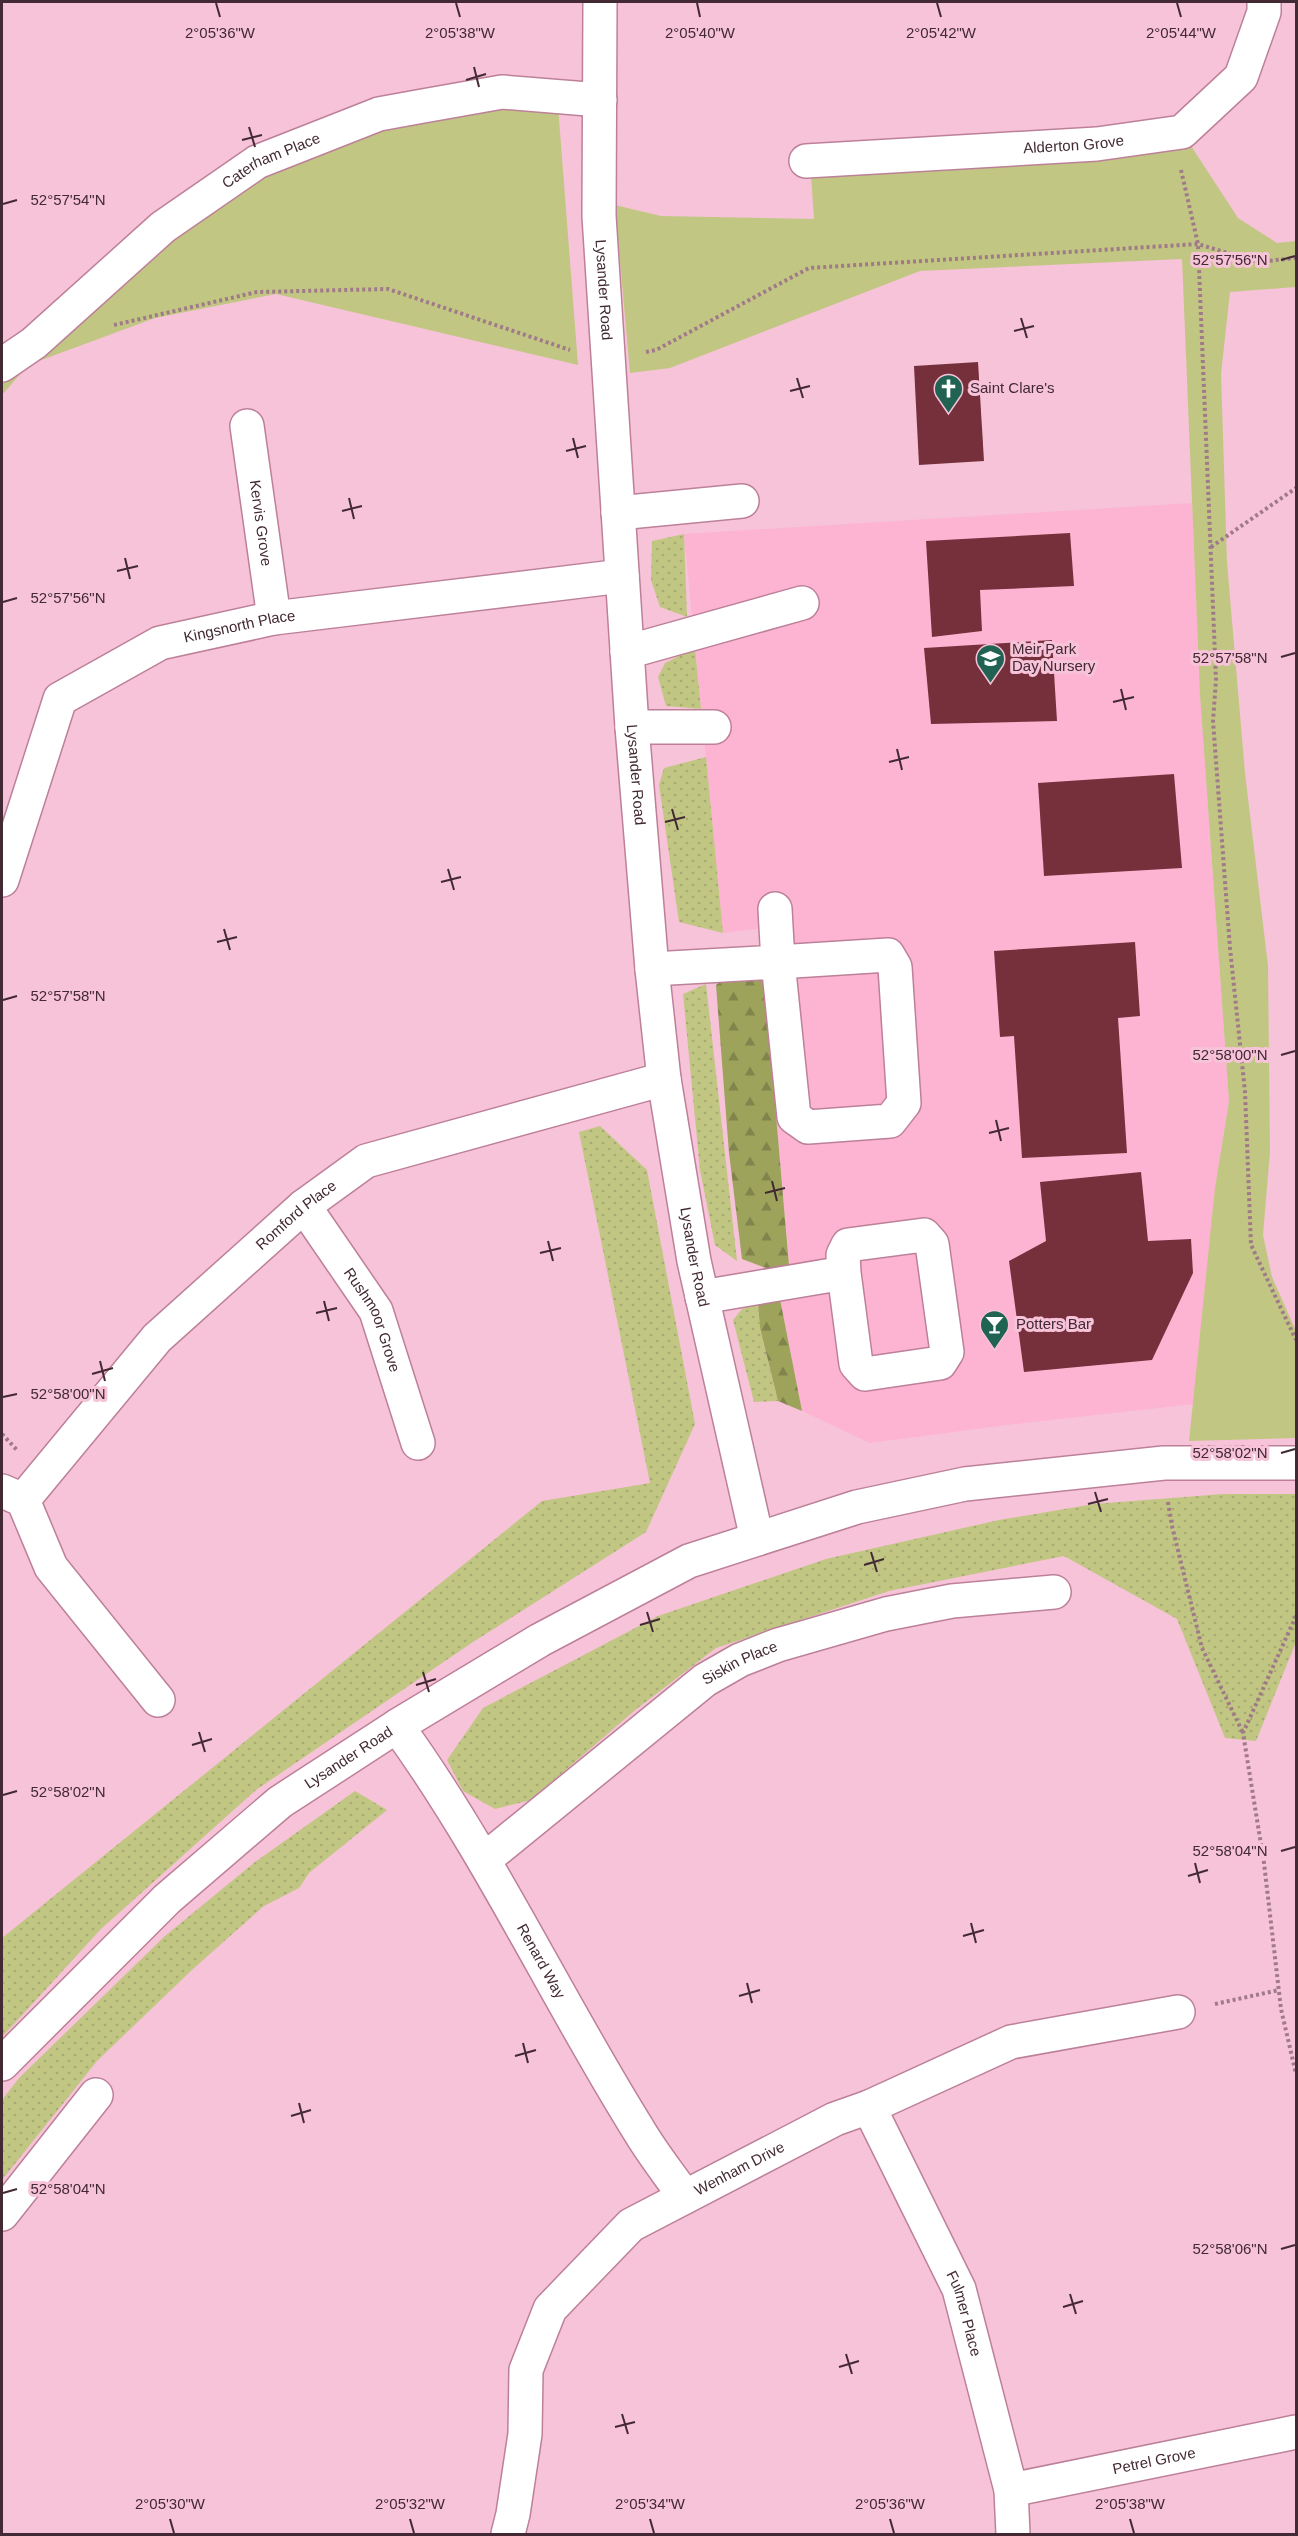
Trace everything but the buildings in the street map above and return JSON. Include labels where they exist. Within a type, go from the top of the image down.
[{"type":"street","name":"Lysander Road","points":[[600,2],[599,216],[632,727],[652,969],[664,1079],[694,1261],[757,1539]]},
{"type":"street","name":"Alderton Grove","points":[[807,160],[1097,144],[1182,132],[1241,77],[1264,12],[1264,2]]},
{"type":"street","name":"Caterham Place","points":[[2,365],[34,343],[163,227],[257,162],[379,114],[423,106],[502,92],[600,100]]},
{"type":"street","name":"Kervis Grove","points":[[247,426],[274,618]]},
{"type":"street","points":[[618,513],[742,501]]},
{"type":"street","name":"Kingsnorth Place","points":[[2,880],[60,699],[160,643],[274,618],[622,576]]},
{"type":"street","points":[[627,652],[802,603]]},
{"type":"street","points":[[632,727],[714,728]]},
{"type":"street","points":[[652,969],[778,962],[888,955],[895,967],[904,1103],[890,1120],[808,1127],[794,1117],[778,962],[775,909]]},
{"type":"street","name":"Romford Place","points":[[12,1496],[157,1338],[304,1206],[366,1161],[664,1079]]},
{"type":"street","name":"Rushmoor Grove","points":[[304,1206],[376,1311],[418,1443]]},
{"type":"street","points":[[924,1234],[933,1244],[947,1352],[940,1364],[865,1374],[856,1364],[844,1273],[843,1255],[848,1245],[924,1234]]},
{"type":"street","points":[[702,1297],[844,1273]]},
{"type":"street","name":"Lysander Road","points":[[2,2064],[166,1899],[280,1802],[397,1726],[540,1641],[689,1561],[857,1507],[965,1484],[1164,1463],[1296,1463]]},
{"type":"street","points":[[12,1496],[51,1567],[158,1700]]},
{"type":"street","name":"Siskin Place","points":[[484,1860],[705,1680],[740,1660],[778,1645],[886,1614],[952,1601],[1054,1592]]},
{"type":"street","name":"Renard Way","points":[[397,1726],[429,1770],[484,1860],[638,2130],[685,2197]]},
{"type":"street","name":"Wenham Drive","points":[[508,2535],[525,2434],[526,2370],[550,2309],[631,2225],[835,2119],[869,2107],[1011,2042],[1178,2012]]},
{"type":"street","points":[[2,2214],[96,2095]]},
{"type":"street","name":"Fulmer Place","points":[[869,2107],[959,2289],[1011,2490],[1013,2535]]},
{"type":"street","name":"Petrel Grove","points":[[1011,2490],[1296,2432]]},
{"type":"path","points":[[1173,133],[1198,244],[1216,680],[1214,721],[1230,948],[1245,1092],[1251,1245],[1296,1340]]},
{"type":"path","points":[[108,329],[117,324],[257,292],[388,288],[609,362],[656,350],[809,268],[1198,244],[1257,262],[1296,258]]},
{"type":"path","points":[[1210,547],[1296,488]]},
{"type":"path","points":[[1164,1463],[1172,1526],[1202,1648],[1244,1733],[1264,1863],[1279,1990],[1296,2074]]},
{"type":"path","points":[[1244,1733],[1296,1616]]},
{"type":"path","points":[[1178,2012],[1279,1990]]},
{"type":"path","points":[[1289,2048],[1296,2048]]},
{"type":"shaded area","points":[[1192,503],[1200,695],[1229,1101],[1220,1155],[1194,1404],[870,1443],[802,1411],[779,1294],[791,1282],[760,933],[771,927],[723,933],[684,534]]},
{"type":"green space","points":[[503,102],[558,106],[578,365],[276,294],[155,318],[28,365],[2,395],[2,376],[261,171],[381,123]]},
{"type":"green space","points":[[1182,132],[1238,218],[1277,243],[1296,241],[1296,287],[1230,292],[1221,374],[1227,562],[1245,773],[1268,966],[1270,1152],[1263,1235],[1272,1277],[1296,1331],[1296,1438],[1189,1441],[1215,1188],[1229,1101],[1200,695],[1182,259],[920,271],[670,368],[630,373],[615,205],[661,216],[814,219],[810,160]]},
{"type":"green space","points":[[684,534],[687,617],[660,607],[651,580],[652,541]]},
{"type":"green space","points":[[695,648],[701,709],[666,706],[658,677],[665,663]]},
{"type":"green space","points":[[706,757],[723,933],[679,922],[659,785],[664,768]]},
{"type":"green space","points":[[764,976],[790,1277],[742,1259],[729,1153],[716,985],[721,981]]},
{"type":"green space","points":[[706,984],[737,1261],[715,1245],[700,1170],[683,994]]},
{"type":"green space","points":[[600,1126],[647,1170],[695,1424],[646,1532],[470,1644],[256,1790],[101,1929],[2,2037],[2,1938],[542,1501],[650,1483],[579,1132]]},
{"type":"green space","points":[[779,1294],[802,1411],[778,1401],[760,1328],[758,1303]]},
{"type":"green space","points":[[758,1303],[760,1328],[778,1401],[754,1402],[733,1320],[742,1309]]},
{"type":"green space","points":[[1223,1494],[1296,1494],[1296,1642],[1256,1741],[1225,1738],[1177,1619],[1064,1556],[889,1591],[716,1648],[634,1711],[531,1800],[495,1809],[463,1791],[447,1760],[483,1708],[658,1616],[826,1559],[999,1520],[1094,1504]]},
{"type":"green space","points":[[355,1791],[387,1810],[309,1873],[299,1888],[264,1906],[193,1969],[97,2061],[2,2180],[2,2100],[19,2078],[165,1936],[255,1862]]},
{"type":"place","name":"Saint Clare's","points":[[949,414]]},
{"type":"place","name":"Meir Park Day Nursery","points":[[991,684]]},
{"type":"place","name":"Potters Bar","points":[[995,1350]]}]
